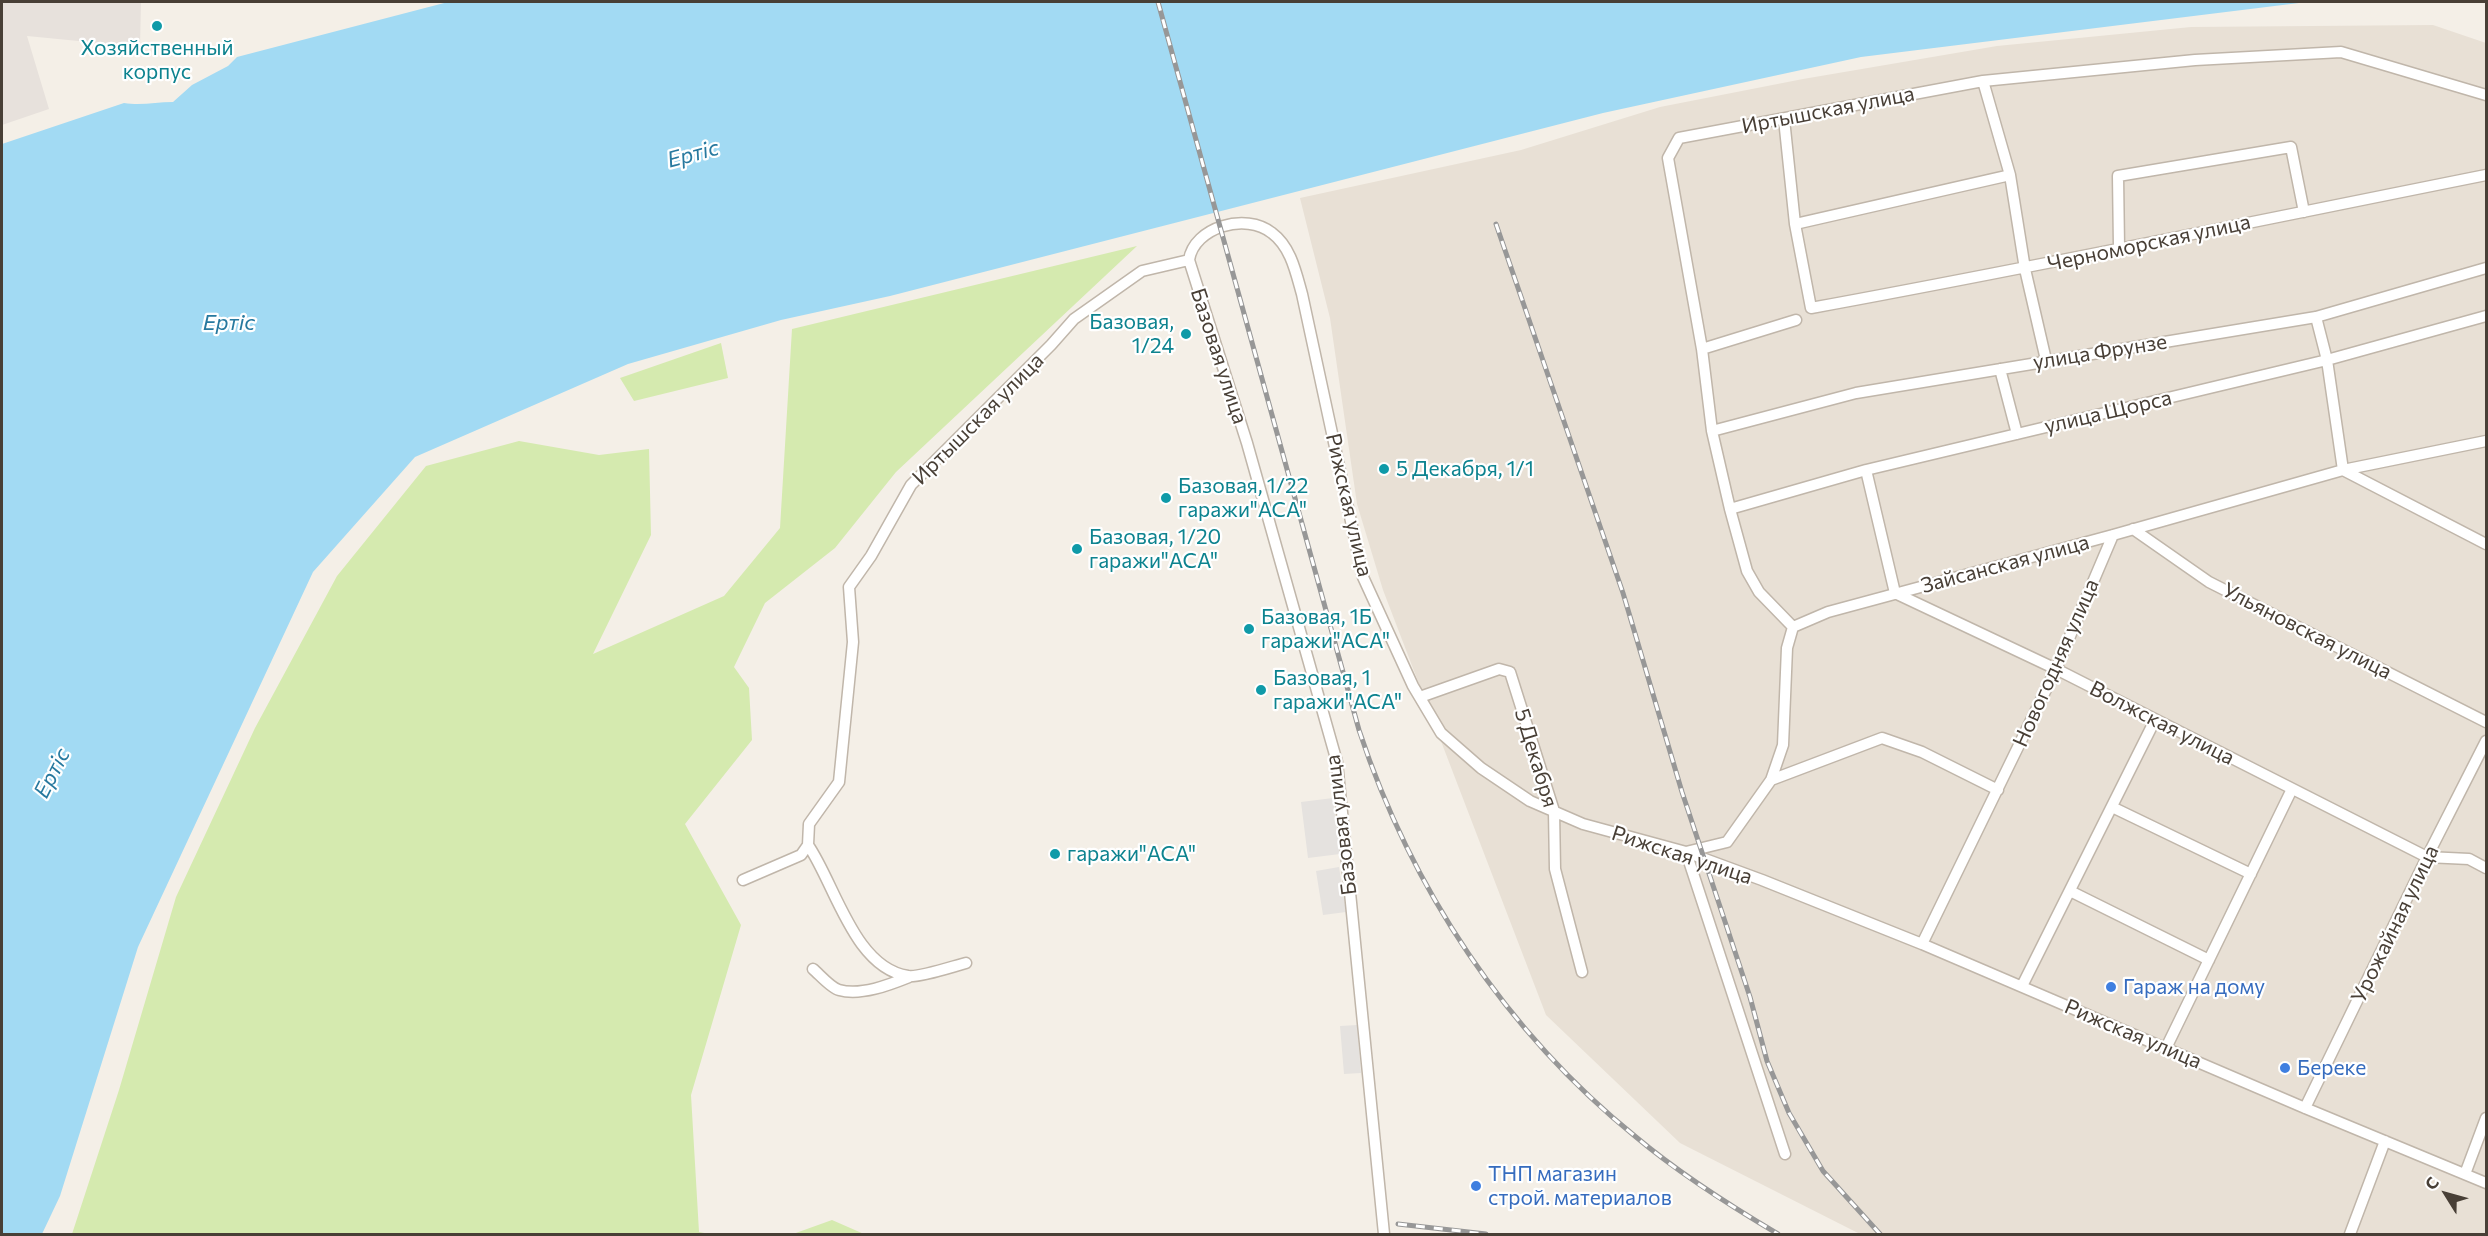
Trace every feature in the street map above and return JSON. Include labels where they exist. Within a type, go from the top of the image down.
[{"type":"street","name":"Иртышская улица","points":[[1793,627],[1758,592],[1747,571],[1730,509],[1712,431],[1702,349],[1668,159],[1679,138],[1983,81],[2195,60],[2341,52],[2487,95]]},
{"type":"street","points":[[1983,81],[2010,175],[2025,269],[2046,360]]},
{"type":"street","points":[[1784,119],[1796,224],[2010,175]]},
{"type":"street","points":[[2119,247],[2118,176],[2291,147],[2304,212]]},
{"type":"street","name":"Черноморская улица","points":[[1796,224],[1811,308],[2025,269],[2119,247],[2487,175]]},
{"type":"street","name":"Рижская улица","points":[[1213,231],[1241,224],[1257,225],[1272,232],[1283,245],[1293,263],[1302,294],[1363,577],[1420,697],[1441,733],[1481,768],[1530,801],[1583,824],[1686,852],[1922,944],[2305,1108],[2487,1183]]},
{"type":"street","name":"Базовая улица","points":[[1213,231],[1200,238],[1190,248],[1189,260],[1247,443],[1337,762],[1384,1234]]},
{"type":"street","name":"Иртышская улица","points":[[808,845],[809,824],[839,782],[853,642],[849,587],[871,556],[911,485],[1051,345],[1074,319],[1142,271],[1189,260]]},
{"type":"street","name":"улица Фрунзе","points":[[1712,431],[1856,393],[2316,317],[2487,268]]},
{"type":"street","name":"улица Щорса","points":[[1730,509],[1866,470],[2327,360],[2487,316]]},
{"type":"street","points":[[2316,317],[2327,360],[2343,470],[2487,544]]},
{"type":"street","points":[[1702,349],[1796,320]]},
{"type":"street","points":[[2000,369],[2018,434]]},
{"type":"street","name":"Зайсанская улица","points":[[1793,627],[1828,612],[2343,470],[2487,441]]},
{"type":"street","points":[[1866,470],[1895,593]]},
{"type":"street","name":"Ульяновская улица","points":[[2133,529],[2209,582],[2487,722]]},
{"type":"street","name":"Новогодняя улица","points":[[1922,944],[2056,669],[2113,535]]},
{"type":"street","name":"Волжская улица","points":[[1895,593],[2056,669],[2427,857]]},
{"type":"street","points":[[1785,1154],[1686,852],[1727,842],[1771,780],[1783,745],[1787,648],[1793,627]]},
{"type":"street","name":"5 Декабря","points":[[1420,697],[1499,669],[1510,672],[1554,812],[1555,869],[1582,972]]},
{"type":"street","points":[[2022,986],[2155,720]]},
{"type":"street","points":[[1771,780],[1881,738],[1922,752],[1998,790]]},
{"type":"street","name":"Урожайная улица","points":[[2305,1108],[2427,857],[2487,741]]},
{"type":"street","points":[[2166,1048],[2292,789]]},
{"type":"street","points":[[2112,807],[2251,874]]},
{"type":"street","points":[[743,880],[801,855],[808,845],[868,954],[887,968],[909,976]]},
{"type":"street","points":[[2427,857],[2469,859],[2487,868]]},
{"type":"street","points":[[2070,891],[2209,960]]},
{"type":"street","points":[[813,969],[838,990],[862,991],[888,985],[909,976],[966,963]]},
{"type":"street","points":[[2465,1174],[2487,1118]]},
{"type":"street","points":[[2350,1234],[2385,1141]]},
{"type":"shaded area","points":[[2,2],[141,2],[140,47],[27,36],[49,109],[2,125]]},
{"type":"shaded area","points":[[2433,25],[2486,43],[2486,1234],[1860,1234],[1680,1143],[1546,1015],[1383,590],[1357,504],[1330,318],[1300,198],[1521,150],[1660,107],[1803,79],[1997,46],[2191,27]]},
{"type":"shaded area","points":[[1333,798],[1340,854],[1308,858],[1301,802]]},
{"type":"shaded area","points":[[1339,867],[1346,912],[1323,915],[1316,871]]},
{"type":"shaded area","points":[[1357,1025],[1361,1073],[1344,1074],[1340,1026]]},
{"type":"green space","points":[[1137,246],[896,472],[835,548],[765,603],[734,667],[749,688],[752,740],[685,824],[741,925],[691,1095],[699,1232],[710,1234],[72,1234],[119,1090],[176,897],[255,728],[337,576],[426,466],[519,441],[599,455],[649,449],[651,535],[593,654],[724,596],[780,528],[792,329]]},
{"type":"green space","points":[[721,343],[728,378],[634,401],[620,378]]},
{"type":"green space","points":[[832,1220],[864,1234],[793,1234]]},
{"type":"water","name":"Ертіс","points":[[448,2],[2307,2],[1861,57],[1603,113],[890,296],[781,320],[628,364],[415,457],[313,572],[138,947],[60,1196],[42,1234],[2,1234],[2,144],[124,103],[173,102],[192,85],[228,66],[237,57]]},
{"type":"railway","points":[[1158,2],[1359,730],[1380,789],[1406,845],[1435,901],[1468,953],[1505,1004],[1545,1051],[1589,1096],[1653,1151],[1741,1212],[1778,1234]]},
{"type":"railway","points":[[1496,224],[1623,593],[1682,792],[1750,997],[1767,1061],[1789,1113],[1823,1171],[1880,1234]]},
{"type":"railway","points":[[1398,1224],[1486,1234]]},
{"type":"place","name":"Хозяйственный корпус","points":[[157,26]]},
{"type":"place","name":"Базовая, 1/24","points":[[1186,334]]},
{"type":"place","name":"5 Декабря, 1/1","points":[[1384,469]]},
{"type":"place","name":"Базовая, 1/22 гаражи\"ACА\"","points":[[1166,498]]},
{"type":"place","name":"Базовая, 1/20 гаражи\"ACА\"","points":[[1077,549]]},
{"type":"place","name":"Базовая, 1Б гаражи\"ACА\"","points":[[1249,629]]},
{"type":"place","name":"Базовая, 1 гаражи\"ACА\"","points":[[1261,690]]},
{"type":"place","name":"гаражи\"ACА\"","points":[[1055,854]]},
{"type":"place","name":"Гараж на дому","points":[[2111,987]]},
{"type":"place","name":"Береке","points":[[2285,1068]]},
{"type":"place","name":"ТНП магазин строй. материалов","points":[[1476,1186]]}]
